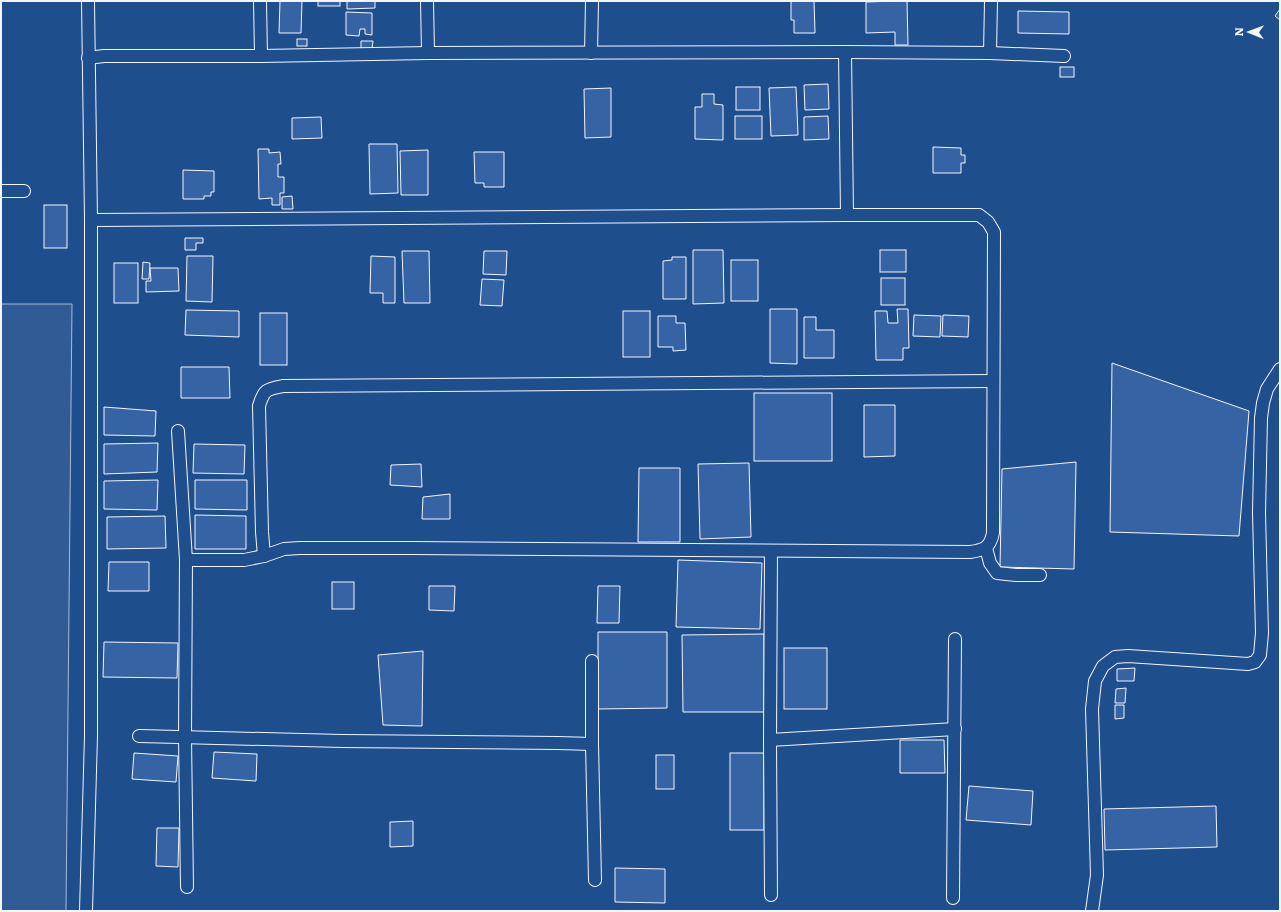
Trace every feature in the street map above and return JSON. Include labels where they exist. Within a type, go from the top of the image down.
[{"type":"street","points":[[86,911],[90,736],[91,220],[88,1]]},
{"type":"street","points":[[260,1],[261,56]]},
{"type":"street","points":[[427,1],[428,53]]},
{"type":"street","points":[[591,53],[592,1]]},
{"type":"street","points":[[990,1],[990,53]]},
{"type":"street","points":[[88,58],[104,56],[261,56],[428,53],[845,52],[990,53],[1064,56]]},
{"type":"street","points":[[845,52],[847,215]]},
{"type":"street","points":[[1,191],[24,191]]},
{"type":"street","points":[[91,220],[979,215],[988,222],[994,232],[993,533],[992,541],[986,548],[980,551],[300,548],[284,549],[264,556],[244,560],[186,560]]},
{"type":"street","points":[[1092,911],[1097,875],[1092,709],[1095,681],[1103,666],[1115,657],[1128,656],[1248,664],[1255,662],[1260,655],[1262,633],[1259,513],[1261,418],[1267,389],[1280,369]]},
{"type":"street","points":[[264,556],[259,406],[263,394],[270,389],[283,386],[993,381]]},
{"type":"street","points":[[178,431],[186,560],[186,887]]},
{"type":"street","points":[[986,548],[990,563],[997,573],[1040,575]]},
{"type":"street","points":[[771,895],[770,740],[772,551]]},
{"type":"street","points":[[953,898],[955,639]]},
{"type":"street","points":[[592,661],[595,880]]},
{"type":"street","points":[[770,740],[955,729]]},
{"type":"street","points":[[139,736],[342,741],[592,744]]},
{"type":"shaded area","points":[[1,304],[72,304],[66,911],[1,911]]},
{"type":"building","points":[[280,1],[302,1],[301,33],[279,33]]},
{"type":"building","points":[[318,1],[340,1],[340,6],[318,6]]},
{"type":"building","points":[[347,1],[375,1],[375,8],[347,9]]},
{"type":"building","points":[[791,1],[814,1],[815,33],[794,33],[794,20],[791,20]]},
{"type":"building","points":[[907,1],[908,45],[895,45],[895,32],[866,33],[866,2]]},
{"type":"building","points":[[1280,9],[1280,20],[1275,16]]},
{"type":"building","points":[[1018,11],[1069,12],[1069,34],[1018,33]]},
{"type":"building","points":[[346,12],[372,13],[372,35],[365,34],[365,29],[360,29],[359,36],[346,35]]},
{"type":"building","points":[[297,39],[307,39],[307,46],[297,46]]},
{"type":"building","points":[[361,41],[373,41],[372,49],[361,49]]},
{"type":"building","points":[[1060,67],[1074,67],[1074,77],[1060,77]]},
{"type":"building","points":[[828,84],[829,109],[805,110],[804,85]]},
{"type":"building","points":[[736,87],[760,87],[760,110],[736,110]]},
{"type":"building","points":[[796,87],[798,135],[771,136],[769,88]]},
{"type":"building","points":[[611,88],[611,137],[585,138],[584,89]]},
{"type":"building","points":[[702,94],[714,94],[714,104],[723,105],[723,140],[695,139],[695,107],[702,107]]},
{"type":"building","points":[[735,116],[762,116],[762,139],[735,139]]},
{"type":"building","points":[[828,116],[829,139],[804,140],[804,117]]},
{"type":"building","points":[[321,117],[322,138],[292,139],[292,118]]},
{"type":"building","points":[[369,144],[397,144],[398,193],[370,194]]},
{"type":"building","points":[[933,147],[961,148],[961,155],[965,155],[965,163],[961,163],[961,173],[933,173]]},
{"type":"building","points":[[258,149],[269,149],[269,153],[280,152],[281,164],[278,164],[278,177],[284,177],[284,193],[280,193],[280,205],[272,205],[272,198],[259,199]]},
{"type":"building","points":[[428,150],[428,195],[401,195],[400,151]]},
{"type":"building","points":[[474,152],[504,152],[504,187],[484,187],[484,183],[475,183]]},
{"type":"building","points":[[183,170],[214,171],[214,192],[211,192],[211,196],[204,196],[204,199],[183,199]]},
{"type":"building","points":[[292,196],[293,209],[282,209],[282,197]]},
{"type":"building","points":[[44,205],[67,205],[67,248],[44,248]]},
{"type":"building","points":[[185,238],[203,238],[203,243],[196,243],[196,250],[185,250]]},
{"type":"building","points":[[693,250],[723,250],[724,303],[693,304]]},
{"type":"building","points":[[880,250],[906,250],[906,272],[880,272]]},
{"type":"building","points":[[402,251],[429,251],[430,303],[404,303]]},
{"type":"building","points":[[484,251],[507,251],[506,275],[483,274]]},
{"type":"building","points":[[187,256],[213,256],[212,302],[186,301]]},
{"type":"building","points":[[371,256],[395,257],[395,303],[383,303],[383,293],[370,293]]},
{"type":"building","points":[[672,257],[686,257],[686,299],[663,299],[663,261],[672,260]]},
{"type":"building","points":[[731,260],[758,260],[758,301],[731,301]]},
{"type":"building","points":[[143,262],[150,263],[149,279],[142,279]]},
{"type":"building","points":[[114,263],[138,263],[138,303],[114,303]]},
{"type":"building","points":[[150,268],[178,268],[179,291],[146,292],[146,281],[151,281]]},
{"type":"building","points":[[881,278],[905,278],[905,305],[881,305]]},
{"type":"building","points":[[482,279],[504,280],[502,306],[480,305]]},
{"type":"building","points":[[770,309],[797,309],[797,364],[770,363]]},
{"type":"building","points":[[897,309],[908,309],[909,348],[903,348],[903,360],[876,360],[875,311],[887,311],[888,323],[898,323]]},
{"type":"building","points":[[186,310],[239,311],[239,337],[185,335]]},
{"type":"building","points":[[623,311],[650,311],[650,357],[623,357]]},
{"type":"building","points":[[260,313],[287,313],[287,365],[260,365]]},
{"type":"building","points":[[914,315],[941,316],[940,337],[913,336]]},
{"type":"building","points":[[943,315],[969,316],[968,337],[942,336]]},
{"type":"building","points":[[658,316],[676,316],[676,323],[685,323],[686,350],[673,351],[673,347],[658,347]]},
{"type":"building","points":[[804,317],[816,317],[816,330],[834,330],[834,358],[804,358]]},
{"type":"building","points":[[1112,363],[1249,411],[1239,536],[1110,532]]},
{"type":"building","points":[[181,367],[229,367],[230,398],[181,398]]},
{"type":"building","points":[[754,393],[832,393],[832,461],[754,461]]},
{"type":"building","points":[[864,405],[895,405],[895,456],[864,457]]},
{"type":"building","points":[[104,407],[156,411],[155,436],[104,435]]},
{"type":"building","points":[[158,443],[157,472],[104,474],[104,444]]},
{"type":"building","points":[[194,444],[245,445],[244,474],[193,473]]},
{"type":"building","points":[[1076,462],[1074,569],[1000,567],[1002,469]]},
{"type":"building","points":[[749,463],[751,537],[700,539],[698,464]]},
{"type":"building","points":[[421,464],[422,487],[390,485],[391,465]]},
{"type":"building","points":[[639,468],[680,468],[680,542],[638,542]]},
{"type":"building","points":[[158,480],[157,510],[104,509],[104,481]]},
{"type":"building","points":[[195,480],[247,480],[247,510],[195,509]]},
{"type":"building","points":[[450,494],[450,519],[422,519],[423,497]]},
{"type":"building","points":[[195,515],[246,516],[246,549],[195,549]]},
{"type":"building","points":[[165,516],[166,548],[107,549],[107,517]]},
{"type":"building","points":[[678,560],[762,563],[760,629],[676,627]]},
{"type":"building","points":[[109,562],[149,562],[149,591],[108,591]]},
{"type":"building","points":[[332,582],[354,582],[354,609],[332,609]]},
{"type":"building","points":[[429,586],[455,586],[454,611],[429,610]]},
{"type":"building","points":[[598,586],[620,586],[619,623],[597,623]]},
{"type":"building","points":[[598,632],[667,632],[667,708],[598,709]]},
{"type":"building","points":[[764,634],[764,712],[683,712],[682,635]]},
{"type":"building","points":[[104,642],[178,643],[177,678],[103,677]]},
{"type":"building","points":[[784,648],[827,648],[827,709],[784,709]]},
{"type":"building","points":[[423,651],[422,726],[383,725],[378,655]]},
{"type":"building","points":[[1135,668],[1134,681],[1117,681],[1117,669]]},
{"type":"building","points":[[1126,688],[1125,703],[1115,703],[1116,689]]},
{"type":"building","points":[[1115,705],[1124,705],[1124,718],[1115,719]]},
{"type":"building","points":[[900,740],[944,740],[945,773],[900,773]]},
{"type":"building","points":[[214,752],[257,754],[256,781],[212,778]]},
{"type":"building","points":[[134,753],[178,756],[176,782],[132,779]]},
{"type":"building","points":[[730,753],[764,753],[764,830],[730,830]]},
{"type":"building","points":[[656,755],[674,755],[674,789],[656,789]]},
{"type":"building","points":[[969,786],[1033,791],[1031,825],[966,820]]},
{"type":"building","points":[[1216,806],[1217,847],[1105,850],[1104,809]]},
{"type":"building","points":[[413,821],[413,846],[390,847],[390,822]]},
{"type":"building","points":[[157,828],[179,828],[178,867],[156,866]]},
{"type":"building","points":[[615,868],[665,869],[665,903],[615,902]]}]
